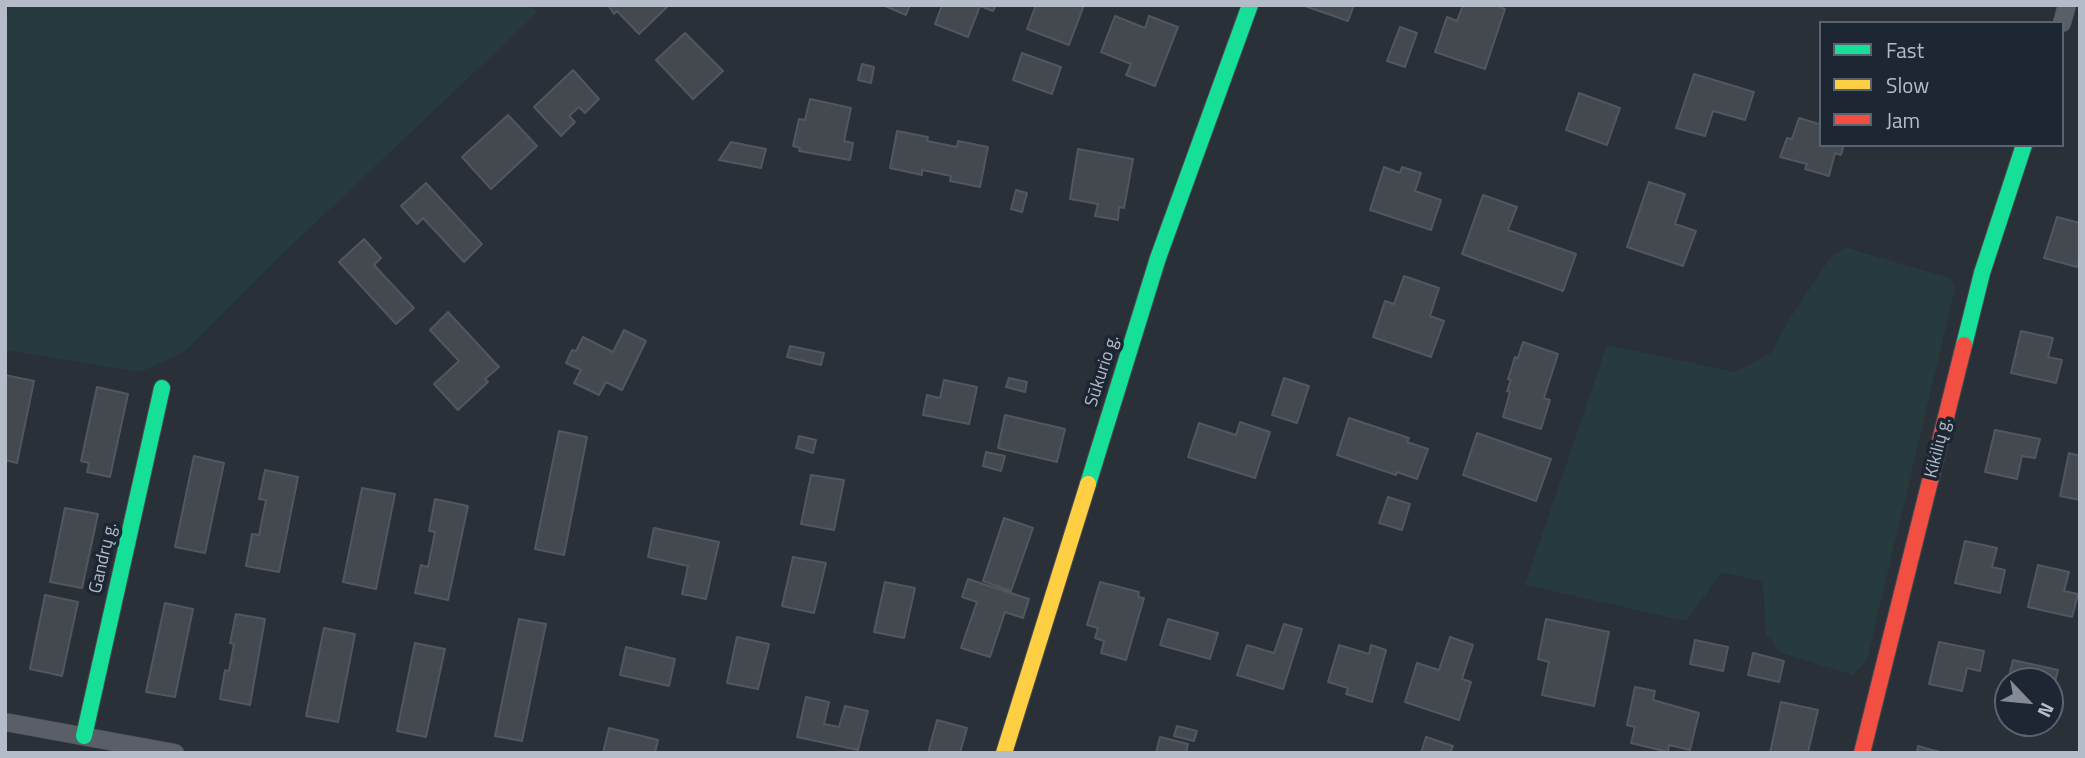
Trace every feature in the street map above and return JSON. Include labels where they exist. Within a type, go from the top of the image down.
[{"type":"street","name":"Sūkurio g.","points":[[1004,753],[1158,258],[1250,5]]},
{"type":"street","name":"Kikilių g.","points":[[1862,753],[1982,274],[2023,147]]},
{"type":"street","name":"Gandrų g.","points":[[84,736],[162,388]]},
{"type":"street","points":[[5,722],[175,753]]},
{"type":"green space","points":[[9,5],[530,5],[537,13],[275,261],[184,352],[140,372],[5,350],[5,36]]},
{"type":"green space","points":[[1847,248],[1950,278],[1955,288],[1867,660],[1853,675],[1779,652],[1766,634],[1763,582],[1722,572],[1686,621],[1525,585],[1607,345],[1735,372],[1771,353],[1790,318],[1832,255]]},
{"type":"building","points":[[608,5],[667,7],[639,34],[617,11],[614,14]]},
{"type":"building","points":[[883,5],[910,5],[906,15]]},
{"type":"building","points":[[942,5],[996,5],[993,11],[980,6],[968,37],[935,24]]},
{"type":"building","points":[[1036,5],[1084,5],[1069,45],[1027,29]]},
{"type":"building","points":[[1302,5],[1354,5],[1348,21]]},
{"type":"building","points":[[1463,5],[1495,5],[1505,9],[1485,69],[1435,52],[1447,17],[1457,21]]},
{"type":"building","points":[[1115,16],[1145,28],[1149,16],[1178,27],[1155,86],[1126,75],[1131,64],[1101,52]]},
{"type":"building","points":[[1400,27],[1417,33],[1405,67],[1387,61]]},
{"type":"building","points":[[685,33],[723,71],[693,99],[656,60]]},
{"type":"building","points":[[1022,53],[1061,67],[1052,94],[1013,80]]},
{"type":"building","points":[[862,64],[874,67],[871,83],[858,80]]},
{"type":"building","points":[[573,70],[599,99],[585,113],[579,107],[569,116],[575,122],[561,136],[534,107]]},
{"type":"building","points":[[1694,74],[1754,92],[1745,120],[1713,111],[1705,136],[1676,128]]},
{"type":"building","points":[[1579,93],[1620,108],[1607,145],[1566,130]]},
{"type":"building","points":[[810,99],[851,108],[844,141],[853,143],[850,160],[799,151],[800,148],[793,146],[799,119],[805,120]]},
{"type":"building","points":[[508,115],[537,146],[491,189],[462,157]]},
{"type":"building","points":[[1799,118],[1819,124],[1819,147],[1843,147],[1841,155],[1835,153],[1829,176],[1805,169],[1807,164],[1780,157],[1787,138],[1792,139]]},
{"type":"building","points":[[897,131],[928,137],[927,141],[957,147],[958,141],[988,147],[980,187],[950,181],[951,176],[922,170],[922,175],[890,168]]},
{"type":"building","points":[[731,142],[766,149],[761,168],[719,160]]},
{"type":"building","points":[[1078,149],[1133,159],[1124,208],[1119,207],[1118,220],[1095,216],[1098,204],[1070,199]]},
{"type":"building","points":[[1384,167],[1400,173],[1402,167],[1421,173],[1415,191],[1441,200],[1431,230],[1370,210]]},
{"type":"building","points":[[1649,182],[1685,194],[1675,224],[1696,231],[1683,266],[1627,247]]},
{"type":"building","points":[[426,183],[482,244],[464,262],[423,218],[417,224],[401,206]]},
{"type":"building","points":[[1016,190],[1027,193],[1022,212],[1011,209]]},
{"type":"building","points":[[1483,195],[1517,207],[1508,230],[1576,254],[1563,291],[1462,254]]},
{"type":"building","points":[[2057,217],[2080,223],[2080,257],[2077,267],[2044,258]]},
{"type":"building","points":[[364,239],[381,258],[374,265],[414,308],[396,324],[339,262]]},
{"type":"building","points":[[1404,276],[1439,288],[1430,316],[1444,321],[1431,357],[1373,337],[1385,301],[1394,304]]},
{"type":"building","points":[[448,312],[499,367],[485,379],[488,382],[458,410],[434,384],[459,361],[430,330]]},
{"type":"building","points":[[624,330],[646,341],[622,390],[606,382],[599,395],[574,383],[581,370],[566,363],[583,337],[613,352]]},
{"type":"building","points":[[2021,331],[2053,338],[2048,357],[2062,360],[2056,383],[2011,373]]},
{"type":"building","points":[[1523,342],[1558,354],[1544,398],[1550,400],[1541,429],[1503,417],[1510,392],[1507,391],[1511,380],[1508,379]]},
{"type":"building","points":[[790,346],[824,353],[821,365],[787,357]]},
{"type":"building","points":[[5,375],[34,381],[17,463],[5,460]]},
{"type":"building","points":[[1009,378],[1027,382],[1025,392],[1006,387]]},
{"type":"building","points":[[1284,378],[1309,386],[1297,423],[1272,415]]},
{"type":"building","points":[[944,380],[977,387],[969,424],[923,415],[927,395],[940,398]]},
{"type":"building","points":[[97,387],[128,394],[110,477],[87,472],[89,463],[81,461]]},
{"type":"building","points":[[1005,415],[1065,429],[1057,462],[998,448]]},
{"type":"building","points":[[1349,418],[1409,438],[1407,442],[1428,449],[1417,479],[1397,472],[1396,475],[1337,455]]},
{"type":"building","points":[[1240,422],[1270,432],[1255,478],[1188,457],[1199,423],[1236,435]]},
{"type":"building","points":[[1995,430],[2040,439],[2035,458],[2022,456],[2017,479],[1985,472]]},
{"type":"building","points":[[559,431],[587,437],[564,555],[535,549]]},
{"type":"building","points":[[1477,433],[1551,459],[1536,501],[1463,475]]},
{"type":"building","points":[[799,436],[816,440],[813,453],[796,448]]},
{"type":"building","points":[[986,452],[1005,456],[1001,471],[983,466]]},
{"type":"building","points":[[2069,453],[2080,456],[2080,500],[2060,496]]},
{"type":"building","points":[[194,456],[224,463],[205,553],[175,547]]},
{"type":"building","points":[[265,470],[298,477],[279,572],[246,566],[252,534],[259,535],[266,500],[259,499]]},
{"type":"building","points":[[811,475],[844,480],[834,530],[801,524]]},
{"type":"building","points":[[362,488],[395,494],[376,589],[343,582]]},
{"type":"building","points":[[1388,497],[1410,504],[1402,530],[1379,523]]},
{"type":"building","points":[[435,499],[468,506],[448,600],[415,593],[421,565],[428,567],[435,532],[429,531]]},
{"type":"building","points":[[65,508],[98,514],[82,588],[50,582]]},
{"type":"building","points":[[1004,518],[1033,528],[1011,591],[983,581]]},
{"type":"building","points":[[654,528],[719,542],[706,599],[682,594],[688,566],[648,557]]},
{"type":"building","points":[[1965,541],[1997,548],[1992,567],[2005,570],[2000,593],[1955,583]]},
{"type":"building","points":[[793,557],[826,563],[814,613],[782,606]]},
{"type":"building","points":[[2038,565],[2069,572],[2064,591],[2078,594],[2072,617],[2028,607]]},
{"type":"building","points":[[968,579],[1029,599],[1023,618],[1005,612],[990,657],[961,648],[977,602],[962,597]]},
{"type":"building","points":[[885,582],[915,588],[904,638],[874,632]]},
{"type":"building","points":[[1100,582],[1139,592],[1138,597],[1144,598],[1126,660],[1101,653],[1104,641],[1095,638],[1098,628],[1087,625]]},
{"type":"building","points":[[45,595],[78,602],[62,676],[30,669]]},
{"type":"building","points":[[165,603],[193,609],[175,697],[146,692]]},
{"type":"building","points":[[236,614],[265,619],[250,705],[220,699],[225,670],[229,671],[234,644],[230,643]]},
{"type":"building","points":[[519,619],[546,624],[522,741],[495,736]]},
{"type":"building","points":[[1168,619],[1218,633],[1210,659],[1160,645]]},
{"type":"building","points":[[1546,619],[1609,632],[1594,706],[1542,695],[1549,662],[1538,659]]},
{"type":"building","points":[[1284,624],[1302,629],[1283,689],[1237,675],[1247,645],[1274,653]]},
{"type":"building","points":[[324,628],[355,634],[338,722],[306,716]]},
{"type":"building","points":[[737,637],[769,644],[758,689],[727,683]]},
{"type":"building","points":[[1450,637],[1473,645],[1462,679],[1471,682],[1459,720],[1405,702],[1417,663],[1439,670]]},
{"type":"building","points":[[1695,640],[1728,647],[1723,671],[1690,664]]},
{"type":"building","points":[[1939,642],[1984,651],[1980,671],[1967,668],[1962,691],[1929,684]]},
{"type":"building","points":[[415,643],[445,649],[426,737],[397,731]]},
{"type":"building","points":[[1339,645],[1369,654],[1371,645],[1386,650],[1372,702],[1346,694],[1348,688],[1328,682]]},
{"type":"building","points":[[626,647],[675,659],[669,686],[620,675]]},
{"type":"building","points":[[1753,653],[1784,661],[1779,682],[1748,675]]},
{"type":"building","points":[[2013,660],[2044,667],[2011,667]]},
{"type":"building","points":[[1635,687],[1655,691],[1653,700],[1699,713],[1690,750],[1669,745],[1668,752],[1631,743],[1635,727],[1627,725]]},
{"type":"building","points":[[806,697],[829,702],[824,724],[839,727],[845,706],[868,711],[858,750],[797,737]]},
{"type":"building","points":[[1781,702],[1818,710],[1808,752],[1814,753],[1770,753]]},
{"type":"building","points":[[937,720],[967,728],[960,753],[928,753]]},
{"type":"building","points":[[1177,726],[1197,731],[1194,741],[1174,736]]},
{"type":"building","points":[[609,728],[658,740],[655,753],[603,753]]},
{"type":"building","points":[[1160,737],[1188,744],[1186,753],[1156,753]]},
{"type":"building","points":[[1426,737],[1453,746],[1450,753],[1421,753]]},
{"type":"building","points":[[1918,746],[1943,753],[1917,753]]},
{"type":"traffic: fast","points":[[1088,484],[1158,258],[1250,5]]},
{"type":"traffic: fast","points":[[1964,345],[1982,273],[2023,147]]},
{"type":"traffic: fast","points":[[84,736],[162,388]]},
{"type":"traffic: slow","points":[[1004,753],[1088,484]]},
{"type":"traffic: jam","points":[[1862,753],[1964,345]]}]
